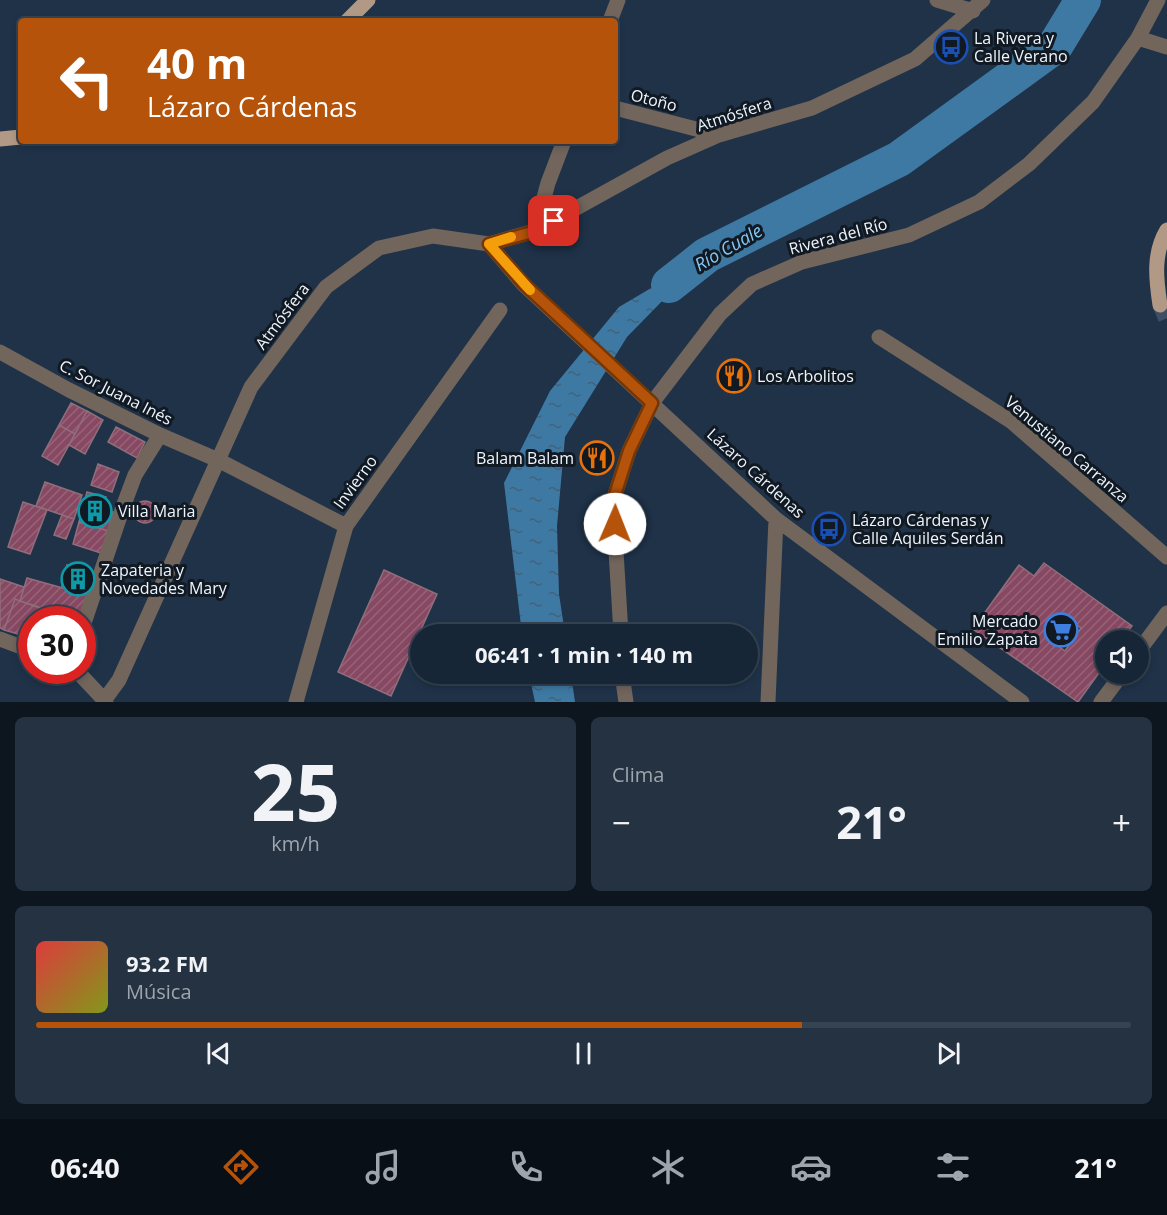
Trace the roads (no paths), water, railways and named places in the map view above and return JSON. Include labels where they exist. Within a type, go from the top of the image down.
[{"type":"main road","points":[[350,18],[368,0]]},
{"type":"main road","points":[[0,139],[18,137]]},
{"type":"main road","points":[[1160,304],[1155,274],[1161,240],[1167,230]]},
{"type":"street","points":[[611,18],[618,0]]},
{"type":"street","points":[[937,0],[978,6]]},
{"type":"street","name":"Rivera del Río","points":[[620,624],[613,501],[629,451],[652,403],[720,314],[752,284],[802,262],[909,236],[979,202],[1029,164],[1093,102],[1138,38],[1158,0]]},
{"type":"street","name":"Atmósfera","points":[[105,701],[119,680],[251,387],[326,287],[379,248],[434,236],[489,244],[536,231],[667,158],[719,135],[812,108],[915,59],[978,6]]},
{"type":"street","points":[[1138,38],[1167,47]]},
{"type":"street","name":"Otoño","points":[[618,109],[719,135]]},
{"type":"street","points":[[536,231],[548,183],[563,144]]},
{"type":"street","name":"Lázaro Cárdenas","points":[[489,244],[540,300],[776,519],[1022,702]]},
{"type":"street","name":"Invierno","points":[[296,702],[346,526],[500,310]]},
{"type":"street","name":"Venustiano Carranza","points":[[879,337],[1012,422],[1167,557]]},
{"type":"street","name":"C. Sor Juana Inés","points":[[0,352],[159,435],[218,460],[346,526]]},
{"type":"street","points":[[90,606],[135,475],[159,435]]},
{"type":"street","points":[[768,702],[776,519]]},
{"type":"street","points":[[1149,637],[1167,613]]},
{"type":"street","points":[[0,639],[18,646]]},
{"type":"street","points":[[89,684],[105,701]]},
{"type":"street","points":[[623,684],[626,702]]},
{"type":"street","points":[[1101,702],[1114,684]]},
{"type":"water","points":[[707,255],[627,337],[565,437],[557,526],[559,594],[564,624],[521,624],[504,483],[550,391],[619,307]]},
{"type":"water","points":[[531,684],[572,684],[575,702],[535,702]]},
{"type":"waterway","name":"Río Cuale","points":[[669,285],[707,255],[899,159],[1055,46],[1083,0]]},
{"type":"tunnel","points":[[1160,305],[1167,322]]},
{"type":"place","name":"La Rivera y Calle Verano","points":[[951,47]]},
{"type":"place","name":"Los Arbolitos","points":[[734,376]]},
{"type":"place","name":"Balam Balam","points":[[597,458]]},
{"type":"place","name":"Villa Maria","points":[[95,511]]},
{"type":"place","name":"Lázaro Cárdenas y Calle Aquiles Serdán","points":[[829,529]]},
{"type":"place","name":"Zapateria y Novedades Mary","points":[[78,579]]},
{"type":"place","name":"Mercado Emilio Zapata","points":[[1061,630]]}]
